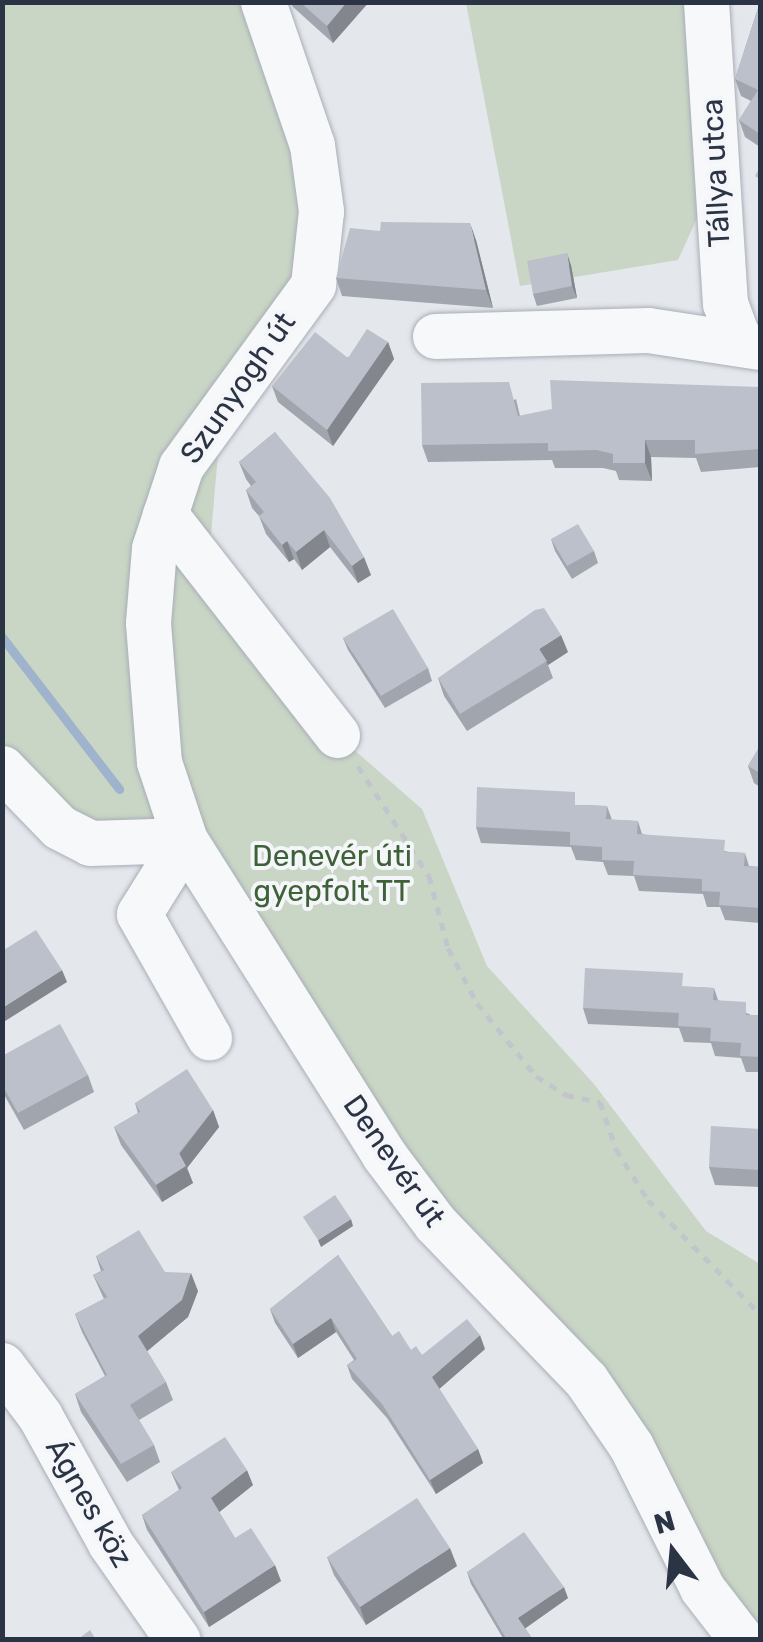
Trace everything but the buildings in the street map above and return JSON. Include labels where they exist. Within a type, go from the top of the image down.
[{"type":"street","name":"Szunyogh út","points":[[185,840],[153,727],[148,623],[154,548],[180,466],[313,285],[321,210],[312,145],[263,2]]},
{"type":"street","name":"Tállya utca","points":[[706,2],[724,303],[750,344]]},
{"type":"street","name":"Tállya utca","points":[[435,336],[648,330],[750,344]]},
{"type":"street","points":[[165,514],[336,735]]},
{"type":"street","points":[[2,768],[58,827],[90,843],[185,840]]},
{"type":"street","points":[[185,840],[139,914],[209,1038]]},
{"type":"street","name":"Denevér út","points":[[185,840],[434,1223],[586,1380],[631,1446],[702,1588],[742,1640]]},
{"type":"street","name":"Ágnes köz","points":[[2,1365],[40,1416],[110,1544],[178,1640]]},
{"type":"path","points":[[336,735],[429,876],[448,948],[477,1003],[536,1076],[566,1096],[600,1102],[616,1149],[648,1200],[760,1314]]},
{"type":"green space","name":"Denevér úti gyepfolt TT","points":[[2,3],[263,3],[290,70],[313,285],[224,385],[208,569],[337,735],[422,809],[487,966],[594,1084],[706,1231],[760,1264],[760,1639],[631,1446],[435,1223],[185,840],[128,846],[3,768]]},
{"type":"green space","points":[[466,3],[706,3],[718,172],[678,260],[520,286]]},
{"type":"waterway","points":[[2,637],[119,789]]}]
